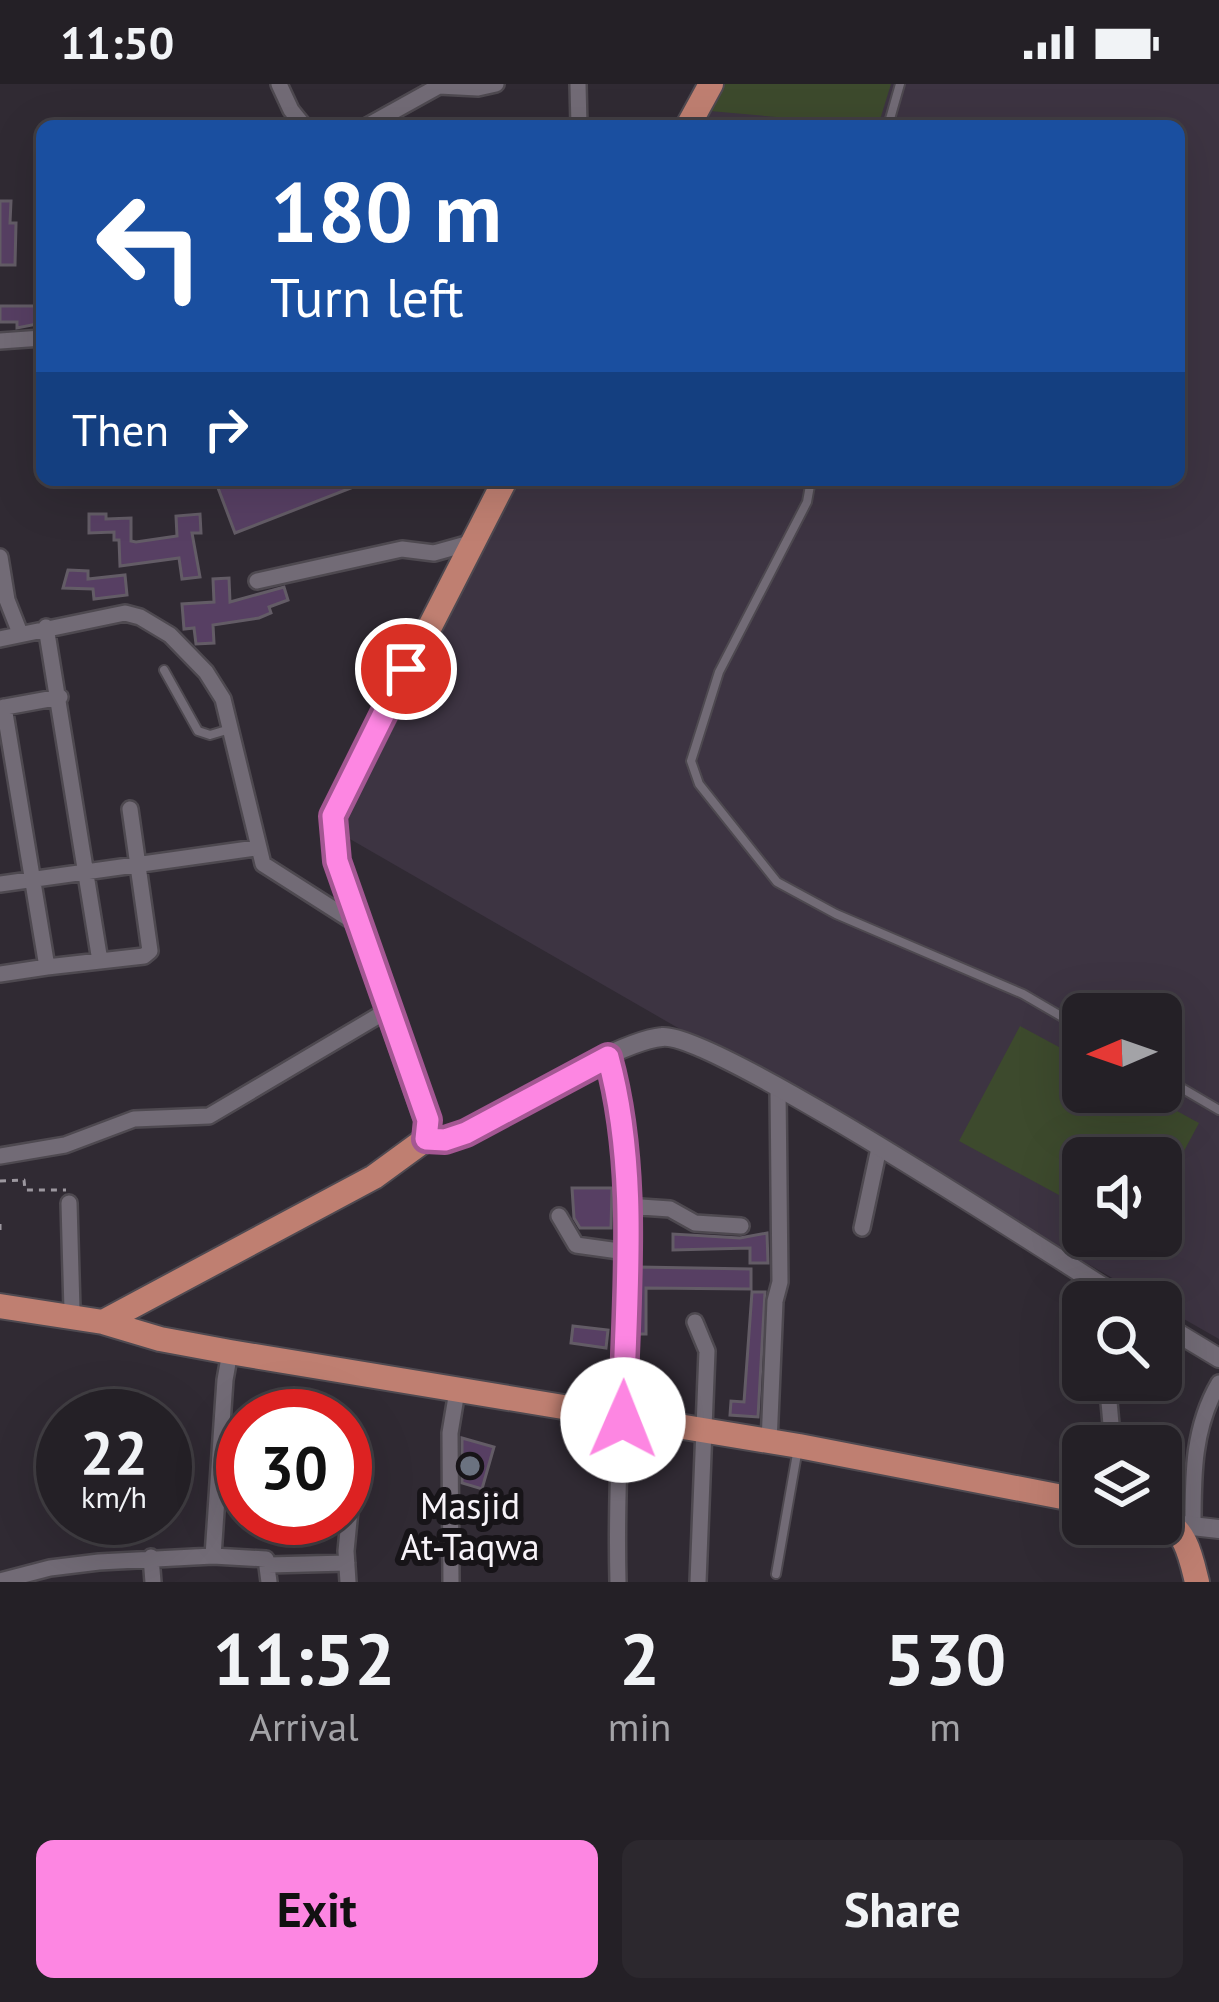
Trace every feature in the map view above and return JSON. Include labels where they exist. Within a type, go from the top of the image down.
[{"type":"main road","points":[[691,120],[711,84]]},
{"type":"main road","points":[[103,1322],[374,1177],[426,1139],[428,1120],[337,861],[333,816],[502,486]]},
{"type":"main road","points":[[0,1306],[103,1322],[230,1352],[799,1446],[1062,1498]]},
{"type":"main road","points":[[1182,1534],[1197,1582]]},
{"type":"street","points":[[279,84],[299,120]]},
{"type":"street","points":[[378,120],[439,86],[496,84]]},
{"type":"street","points":[[578,84],[579,120]]},
{"type":"street","points":[[0,341],[36,338]]},
{"type":"street","points":[[257,580],[385,552],[409,548],[434,553],[470,543]]},
{"type":"street","points":[[0,557],[7,600],[20,633]]},
{"type":"street","points":[[0,639],[116,614],[140,617],[170,635],[206,672],[223,699],[256,848],[267,867],[357,924]]},
{"type":"street","points":[[46,627],[100,961]]},
{"type":"street","points":[[46,967],[2,707],[60,697]]},
{"type":"street","points":[[0,974],[144,956],[150,951],[130,809]]},
{"type":"street","points":[[0,884],[256,848]]},
{"type":"street","points":[[0,1156],[65,1145],[134,1119],[209,1116],[388,1010]]},
{"type":"street","points":[[426,1139],[445,1140],[466,1133],[642,1041],[674,1036],[880,1148],[1093,1281]]},
{"type":"street","points":[[608,1057],[620,1099],[626,1205],[618,1582]]},
{"type":"street","points":[[769,1443],[775,1300],[780,1282],[778,1089]]},
{"type":"street","points":[[862,1228],[880,1148]]},
{"type":"street","points":[[65,1316],[72,1310],[73,1290],[69,1202]]},
{"type":"street","points":[[626,1205],[670,1209],[695,1223],[741,1226]]},
{"type":"street","points":[[559,1216],[576,1245],[626,1252]]},
{"type":"street","points":[[695,1322],[707,1351],[698,1582]]},
{"type":"street","points":[[1182,1336],[1219,1358]]},
{"type":"street","points":[[213,1556],[230,1352]]},
{"type":"street","points":[[1182,1499],[1202,1418],[1219,1383]]},
{"type":"street","points":[[451,1582],[450,1433],[457,1390]]},
{"type":"street","points":[[1182,1523],[1219,1529]]},
{"type":"street","points":[[348,1545],[348,1582]]},
{"type":"street","points":[[151,1556],[153,1582]]},
{"type":"street","points":[[0,1581],[50,1568],[151,1556],[261,1558],[268,1573],[347,1563]]},
{"type":"lane","points":[[890,120],[900,84]]},
{"type":"lane","points":[[810,486],[807,502],[719,672],[691,761],[699,784],[776,883],[836,914],[1023,994],[1062,1017]]},
{"type":"lane","points":[[164,670],[199,730],[210,736],[232,728]]},
{"type":"lane","points":[[1182,1088],[1219,1110]]},
{"type":"lane","points":[[776,1574],[799,1446]]},
{"type":"path","points":[[0,1180],[24,1180],[26,1190],[65,1189],[69,1202]]},
{"type":"path","points":[[0,1224],[0,1232]]},
{"type":"shaded area","points":[[723,84],[1219,84],[1219,1339],[1182,1318],[1182,1281],[1118,1281],[1076,1257],[1182,1257],[1182,1137],[1062,1137],[1062,1249],[343,835],[340,806],[509,486],[1185,486],[1185,120],[704,120]]},
{"type":"green space","points":[[723,84],[891,84],[880,120],[811,120],[710,111]]},
{"type":"green space","points":[[1020,1026],[1062,1049],[1062,1113],[1181,1113],[1199,1123],[1182,1155],[1182,1137],[1062,1137],[1062,1197],[959,1141]]},
{"type":"building","points":[[0,201],[11,201],[10,223],[16,223],[15,265],[0,265]]},
{"type":"building","points":[[0,306],[36,306],[36,324],[17,328],[17,322],[0,322]]},
{"type":"building","points":[[217,486],[356,486],[235,533]]},
{"type":"building","points":[[89,514],[131,518],[131,541],[136,542],[177,536],[176,516],[200,514],[201,533],[192,533],[200,577],[182,579],[179,558],[120,566],[119,540],[114,540],[114,532],[89,533]]},
{"type":"building","points":[[68,570],[88,571],[88,579],[125,575],[127,595],[94,599],[93,589],[63,588]]},
{"type":"building","points":[[229,578],[230,602],[284,587],[288,600],[269,607],[271,613],[259,618],[213,625],[214,643],[196,644],[194,628],[184,629],[182,604],[214,602],[213,579]]},
{"type":"building","points":[[572,1188],[612,1188],[611,1228],[580,1228],[574,1218]]},
{"type":"building","points":[[767,1233],[768,1263],[750,1263],[750,1248],[673,1250],[673,1234],[740,1238]]},
{"type":"building","points":[[638,1267],[751,1269],[751,1289],[646,1288],[646,1334],[636,1334]]},
{"type":"building","points":[[752,1292],[765,1292],[758,1417],[730,1415],[731,1401],[744,1402]]},
{"type":"building","points":[[573,1326],[608,1330],[606,1348],[571,1343]]},
{"type":"building","name":"Masjid At-Taqwa","points":[[462,1438],[494,1447],[482,1489],[462,1483]]},
{"type":"place","name":"Masjid At-Taqwa","points":[[470,1466]]},
{"type":"route","points":[[406,669],[333,816],[337,861],[428,1120],[426,1139],[445,1140],[466,1133],[608,1057],[620,1099],[625,1153],[623,1420]]}]
